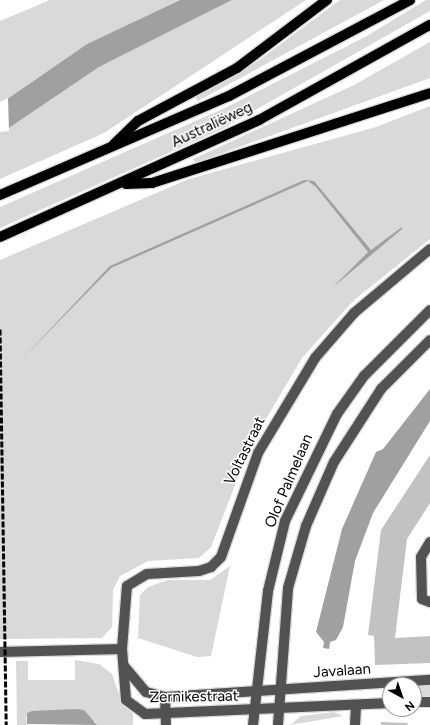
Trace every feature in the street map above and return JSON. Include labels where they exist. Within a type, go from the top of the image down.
[{"type":"main road","points":[[108,149],[138,121],[237,68],[327,0]]},
{"type":"main road","name":"Australiëweg","points":[[0,195],[229,96],[410,0]]},
{"type":"main road","name":"Australiëweg","points":[[0,237],[120,184],[258,120],[430,25]]},
{"type":"main road","points":[[120,184],[152,183],[430,93]]},
{"type":"street","name":"Voltastraat","points":[[122,649],[127,586],[148,574],[199,571],[211,567],[221,557],[258,453],[315,358],[354,313],[430,249]]},
{"type":"street","name":"Olof Palmelaan","points":[[253,725],[268,591],[286,520],[317,451],[337,414],[364,376],[430,310]]},
{"type":"street","points":[[278,725],[288,588],[306,526],[334,462],[381,389],[430,340]]},
{"type":"street","points":[[430,542],[421,557],[422,599],[430,602]]},
{"type":"street","points":[[0,652],[122,649]]},
{"type":"street","name":"Zernikestraat","points":[[122,649],[124,666],[123,691],[131,707],[145,714],[166,720],[279,709]]},
{"type":"street","name":"Zernikestraat","points":[[124,666],[146,692],[165,697],[256,689]]},
{"type":"street","name":"Javalaan","points":[[256,689],[430,680]]},
{"type":"street","points":[[165,697],[166,720]]},
{"type":"street","points":[[279,709],[382,703]]},
{"type":"street","points":[[355,725],[356,705]]},
{"type":"shaded area","points":[[50,0],[180,0],[87,44],[0,104],[0,21]]},
{"type":"shaded area","points":[[180,0],[232,0],[99,67],[6,130],[0,104],[87,44]]},
{"type":"shaded area","points":[[232,0],[306,0],[104,133],[0,179],[0,130],[6,130],[99,67]]},
{"type":"shaded area","points":[[340,0],[384,0],[198,101],[195,97],[258,61]]},
{"type":"shaded area","points":[[426,0],[430,0],[430,11],[222,129],[0,228],[0,207],[225,108],[365,37]]},
{"type":"shaded area","points":[[430,42],[430,78],[195,163],[193,159],[354,85]]},
{"type":"shaded area","points":[[430,106],[430,239],[353,301],[302,358],[251,444],[211,547],[199,558],[148,561],[120,576],[113,590],[112,627],[102,638],[0,639],[0,260],[189,179],[376,127]]},
{"type":"shaded area","points":[[304,180],[314,181],[371,250],[402,227],[402,229],[332,288],[368,252],[316,187],[308,181],[111,268],[21,360],[110,266]]},
{"type":"shaded area","points":[[430,389],[430,421],[373,513],[355,561],[343,627],[336,640],[330,642],[329,649],[323,648],[324,642],[316,632],[342,529],[376,452],[383,449]]},
{"type":"shaded area","points":[[230,566],[211,656],[197,657],[138,638],[140,595],[148,587],[168,580],[210,580]]},
{"type":"shaded area","points":[[75,660],[99,664],[112,674],[121,700],[133,714],[133,725],[97,725],[95,721],[26,716],[27,725],[17,725],[16,661],[28,661],[28,680],[75,680]]},
{"type":"shaded area","points":[[430,685],[430,697],[422,698],[422,686]]},
{"type":"shaded area","points":[[84,710],[97,725],[27,724],[27,713],[32,711]]},
{"type":"shaded area","points":[[334,712],[343,716],[290,725],[301,716]]},
{"type":"pier","points":[[8,98],[9,131],[0,132],[0,102]]},
{"type":"building","points":[[430,455],[430,503],[407,539],[395,638],[430,636],[430,663],[375,665],[374,636],[368,635],[381,530]]},
{"type":"building","points":[[381,722],[408,723],[407,725],[381,725]]},
{"type":"railway","points":[[0,329],[6,725]]}]
